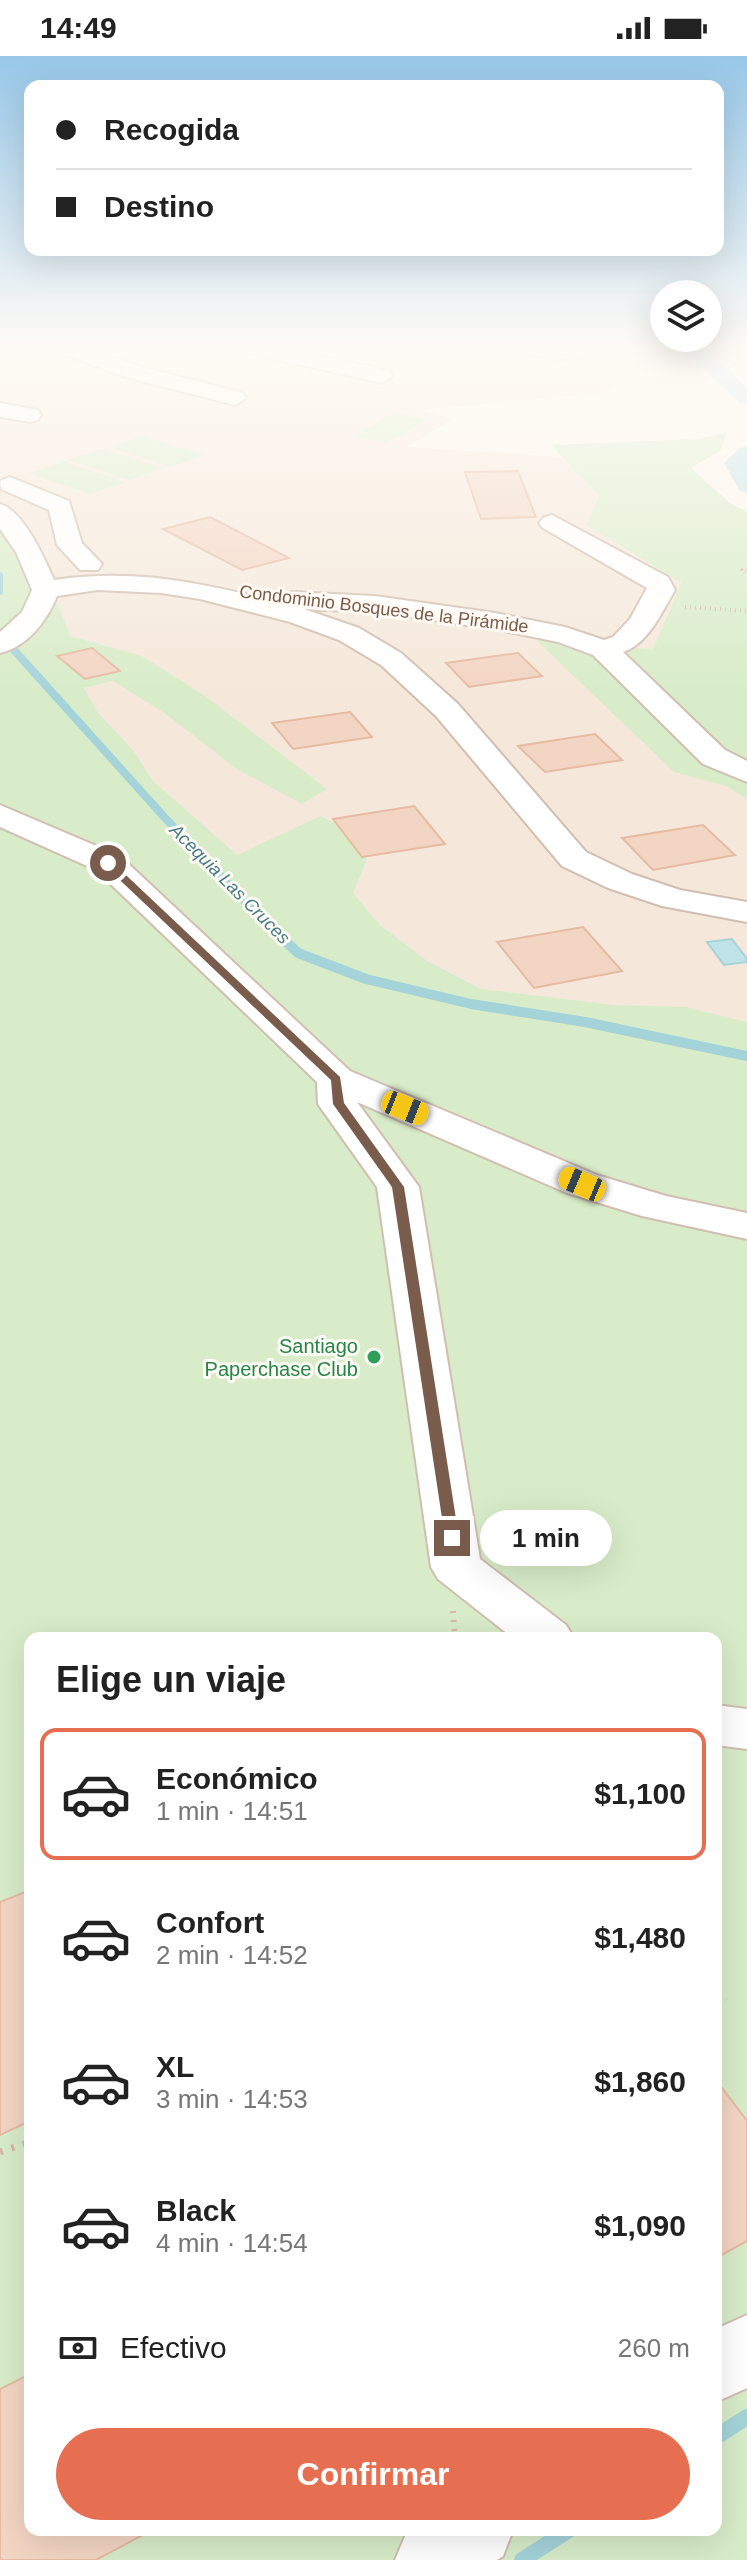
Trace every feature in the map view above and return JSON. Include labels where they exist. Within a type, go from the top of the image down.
[{"type":"street","points":[[10,484],[60,506],[70,545],[89,564]]},
{"type":"street","points":[[0,512],[29,551],[43,584],[33,618],[19,633],[0,645]]},
{"type":"street","points":[[552,523],[659,583],[662,590],[641,624],[623,643],[603,649],[714,757],[747,773]]},
{"type":"street","points":[[29,551],[70,545]]},
{"type":"street","name":"Condominio Bosques de la Pirámide","points":[[43,584],[88,574],[190,581],[272,599],[375,604],[527,626],[603,649]]},
{"type":"street","name":"Condominio Bosques de la Pirámide","points":[[43,584],[98,582],[161,585],[200,591],[300,616],[349,634],[391,659],[447,710],[574,859],[620,881],[674,899],[747,912]]},
{"type":"street","points":[[0,815],[108,863],[336,1079],[582,1184],[657,1207],[747,1226]]},
{"type":"street","points":[[336,1079],[338,1104],[398,1187],[456,1567],[540,1632]]},
{"type":"street","points":[[722,1726],[747,1729]]},
{"type":"street","points":[[722,2365],[747,2348]]},
{"type":"street","points":[[432,2560],[468,2536]]},
{"type":"path","points":[[679,606],[747,611]]},
{"type":"path","points":[[722,1998],[726,2001]]},
{"type":"path","points":[[0,2152],[24,2144]]},
{"type":"shaded area","points":[[0,463],[569,463],[599,495],[588,525],[681,583],[653,649],[747,761],[747,1073],[390,994],[0,648]]},
{"type":"green space","points":[[59,463],[69,463],[125,482],[90,494],[29,473]]},
{"type":"green space","points":[[77,463],[146,463],[163,468],[129,480]]},
{"type":"green space","points":[[158,463],[182,463],[170,467]]},
{"type":"green space","points":[[568,463],[700,463],[691,468],[730,503],[747,512],[747,799],[726,786],[674,772],[536,640],[653,649],[681,583],[587,525],[599,495]]},
{"type":"green space","name":"Santiago Paperchase Club","points":[[0,515],[35,543],[70,636],[142,656],[205,696],[327,789],[302,804],[237,769],[163,712],[113,681],[84,688],[98,713],[133,750],[153,781],[237,855],[321,816],[367,839],[366,862],[353,893],[380,925],[427,961],[481,989],[613,1005],[686,1007],[747,1022],[747,2560],[0,2560]]},
{"type":"water","points":[[732,939],[747,962],[724,965],[707,942]]},
{"type":"building","points":[[518,471],[536,517],[481,519],[465,472]]},
{"type":"building","points":[[210,517],[289,558],[242,570],[163,529]]},
{"type":"building","points":[[92,648],[120,671],[85,679],[57,656]]},
{"type":"building","points":[[518,653],[542,676],[469,687],[446,663]]},
{"type":"building","points":[[350,712],[372,737],[293,749],[272,723]]},
{"type":"building","points":[[595,734],[622,760],[545,772],[518,746]]},
{"type":"building","points":[[414,806],[445,844],[362,857],[333,819]]},
{"type":"building","points":[[703,825],[735,855],[653,870],[622,838]]},
{"type":"building","points":[[583,927],[622,971],[534,988],[497,942]]},
{"type":"building","points":[[24,1892],[24,2124],[0,2135],[0,1902]]},
{"type":"building","points":[[722,2088],[747,2121],[747,2241],[722,2255]]},
{"type":"building","points":[[24,2377],[24,2536],[141,2536],[96,2560],[0,2560],[0,2389]]},
{"type":"waterway","points":[[734,463],[747,487]]},
{"type":"waterway","name":"Acequia Las Cruces","points":[[0,575],[0,592]]},
{"type":"waterway","name":"Acequia Las Cruces","points":[[14,650],[166,819],[267,924]]},
{"type":"waterway","name":"Acequia Las Cruces","points":[[267,924],[298,953],[366,979],[471,1004],[585,1022],[747,1056]]},
{"type":"waterway","points":[[722,2433],[747,2417]]},
{"type":"waterway","points":[[522,2560],[560,2536]]},
{"type":"place","name":"Santiago Paperchase Club","points":[[374,1357]]},
{"type":"route","points":[[108,863],[336,1079],[338,1104],[398,1187],[452,1538]]}]
